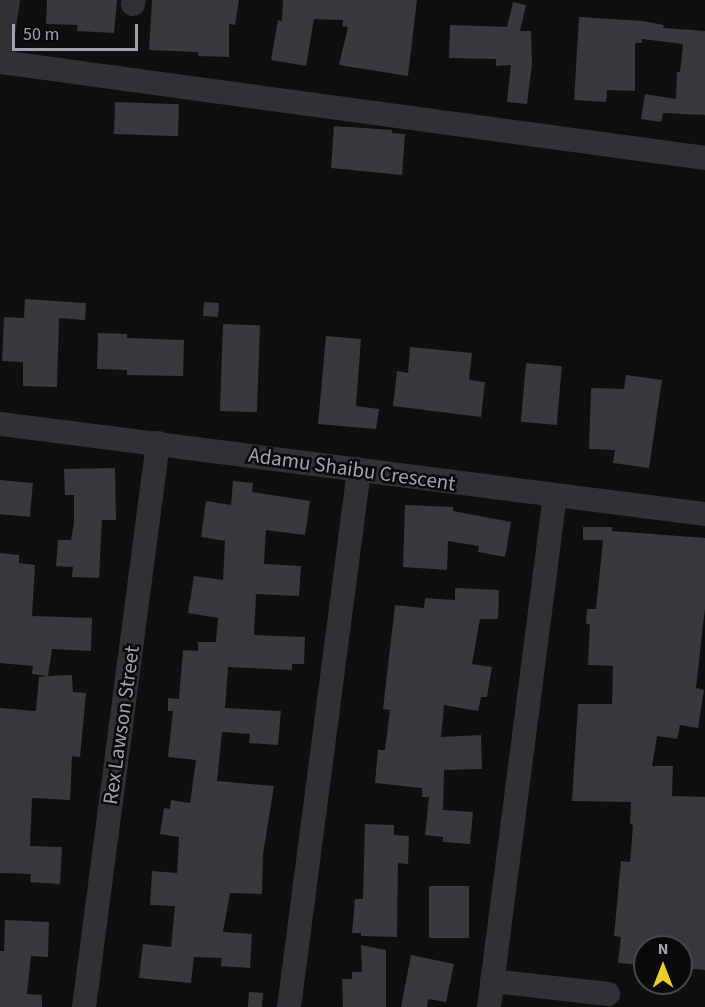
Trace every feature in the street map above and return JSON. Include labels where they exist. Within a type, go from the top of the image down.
[{"type":"street","points":[[0,55],[8,0]]},
{"type":"street","points":[[0,62],[705,158]]},
{"type":"street","name":"Adamu Shaibu Crescent","points":[[0,424],[705,514]]},
{"type":"street","name":"Rex Lawson Street","points":[[84,1007],[159,443]]},
{"type":"street","points":[[289,1007],[359,470]]},
{"type":"street","points":[[489,1007],[555,495]]},
{"type":"street","points":[[492,981],[608,994]]},
{"type":"building","points":[[47,0],[117,0],[114,33],[77,31],[78,25],[46,24]]},
{"type":"building","points":[[152,0],[239,0],[235,25],[229,24],[229,57],[198,56],[198,52],[149,50]]},
{"type":"building","points":[[283,0],[417,0],[408,76],[339,65],[348,27],[342,26],[343,20],[314,19],[306,66],[271,60],[278,20],[282,21]]},
{"type":"building","points":[[513,2],[526,5],[520,31],[531,31],[532,64],[527,104],[507,102],[511,65],[496,66],[496,59],[449,58],[450,25],[507,27]]},
{"type":"building","points":[[579,17],[643,21],[664,25],[663,28],[705,31],[705,115],[663,113],[661,122],[641,119],[645,94],[676,99],[677,72],[680,72],[683,44],[642,39],[642,43],[635,43],[635,91],[607,90],[606,102],[574,100]]},
{"type":"building","points":[[115,102],[179,104],[178,136],[114,134]]},
{"type":"building","points":[[334,126],[392,130],[392,133],[405,134],[402,175],[331,168]]},
{"type":"building","points":[[25,299],[86,303],[85,320],[59,318],[57,387],[23,386],[23,362],[2,361],[4,317],[24,318]]},
{"type":"building","points":[[204,302],[219,303],[218,317],[203,316]]},
{"type":"building","points":[[223,324],[260,325],[257,412],[220,411]]},
{"type":"building","points":[[98,333],[127,334],[127,338],[184,340],[183,376],[127,375],[127,370],[97,369]]},
{"type":"building","points":[[326,336],[361,339],[356,406],[379,409],[376,429],[318,424]]},
{"type":"building","points":[[410,347],[472,353],[469,380],[485,382],[481,417],[393,406],[397,371],[408,373]]},
{"type":"building","points":[[526,363],[562,366],[557,425],[521,422]]},
{"type":"building","points":[[626,375],[662,380],[649,468],[613,463],[615,450],[589,449],[591,388],[624,389]]},
{"type":"building","points":[[115,468],[116,520],[102,520],[99,578],[72,577],[73,567],[56,566],[58,540],[71,540],[74,522],[74,495],[65,495],[64,469]]},
{"type":"building","points":[[0,480],[33,483],[30,517],[0,514]]},
{"type":"building","points":[[233,481],[253,483],[252,492],[310,501],[305,535],[266,530],[264,564],[301,566],[299,596],[256,594],[254,635],[305,637],[304,664],[292,664],[292,670],[228,667],[225,708],[281,711],[278,745],[249,743],[250,734],[222,732],[217,781],[274,786],[263,854],[262,894],[230,893],[223,932],[252,934],[250,968],[221,966],[222,958],[194,957],[191,983],[139,978],[143,944],[171,947],[175,906],[150,905],[152,871],[177,873],[179,837],[160,834],[164,808],[170,809],[171,800],[190,803],[196,760],[168,757],[173,711],[168,711],[168,698],[179,699],[183,650],[198,651],[198,642],[216,642],[218,618],[188,613],[194,576],[223,580],[225,541],[201,537],[206,501],[231,505]]},
{"type":"building","points":[[405,505],[453,507],[453,511],[511,522],[505,557],[478,552],[479,546],[448,541],[447,570],[403,567]]},
{"type":"building","points":[[583,527],[612,527],[612,531],[705,538],[705,608],[696,688],[704,690],[698,728],[680,725],[677,739],[657,736],[652,766],[673,766],[672,796],[705,797],[705,970],[693,969],[693,935],[633,935],[633,964],[618,963],[621,937],[614,936],[621,861],[630,862],[633,825],[630,824],[631,802],[572,801],[578,704],[612,704],[613,666],[588,665],[590,624],[586,624],[587,609],[596,609],[603,540],[583,540]]},
{"type":"building","points":[[0,553],[19,555],[19,563],[35,565],[32,616],[92,618],[91,651],[52,649],[48,676],[72,675],[73,692],[86,693],[80,757],[72,756],[70,800],[32,798],[30,846],[62,847],[60,884],[30,882],[31,874],[0,873],[0,708],[36,711],[39,677],[47,676],[32,674],[33,666],[0,663]]},
{"type":"building","points":[[455,588],[499,590],[498,619],[480,619],[472,664],[492,667],[487,697],[481,697],[478,711],[444,705],[441,737],[481,735],[482,769],[444,770],[443,810],[473,812],[470,844],[443,842],[443,837],[425,835],[429,797],[422,797],[422,788],[375,783],[378,750],[385,750],[390,710],[383,709],[395,605],[424,608],[425,598],[455,600]]},
{"type":"building","points":[[365,824],[394,825],[394,835],[409,836],[408,864],[398,863],[397,937],[361,936],[361,933],[352,933],[355,899],[363,899]]},
{"type":"building","points":[[429,886],[469,886],[469,938],[429,938]]},
{"type":"building","points":[[5,920],[49,922],[48,957],[31,956],[27,994],[42,995],[42,1007],[0,1007],[0,951],[4,951]]},
{"type":"building","points":[[361,945],[386,950],[386,1007],[343,1007],[342,979],[352,979],[352,972],[362,972]]},
{"type":"building","points":[[411,955],[454,964],[446,1002],[428,999],[427,1007],[401,1007]]},
{"type":"building","points":[[249,992],[263,993],[262,1007],[248,1007]]}]
